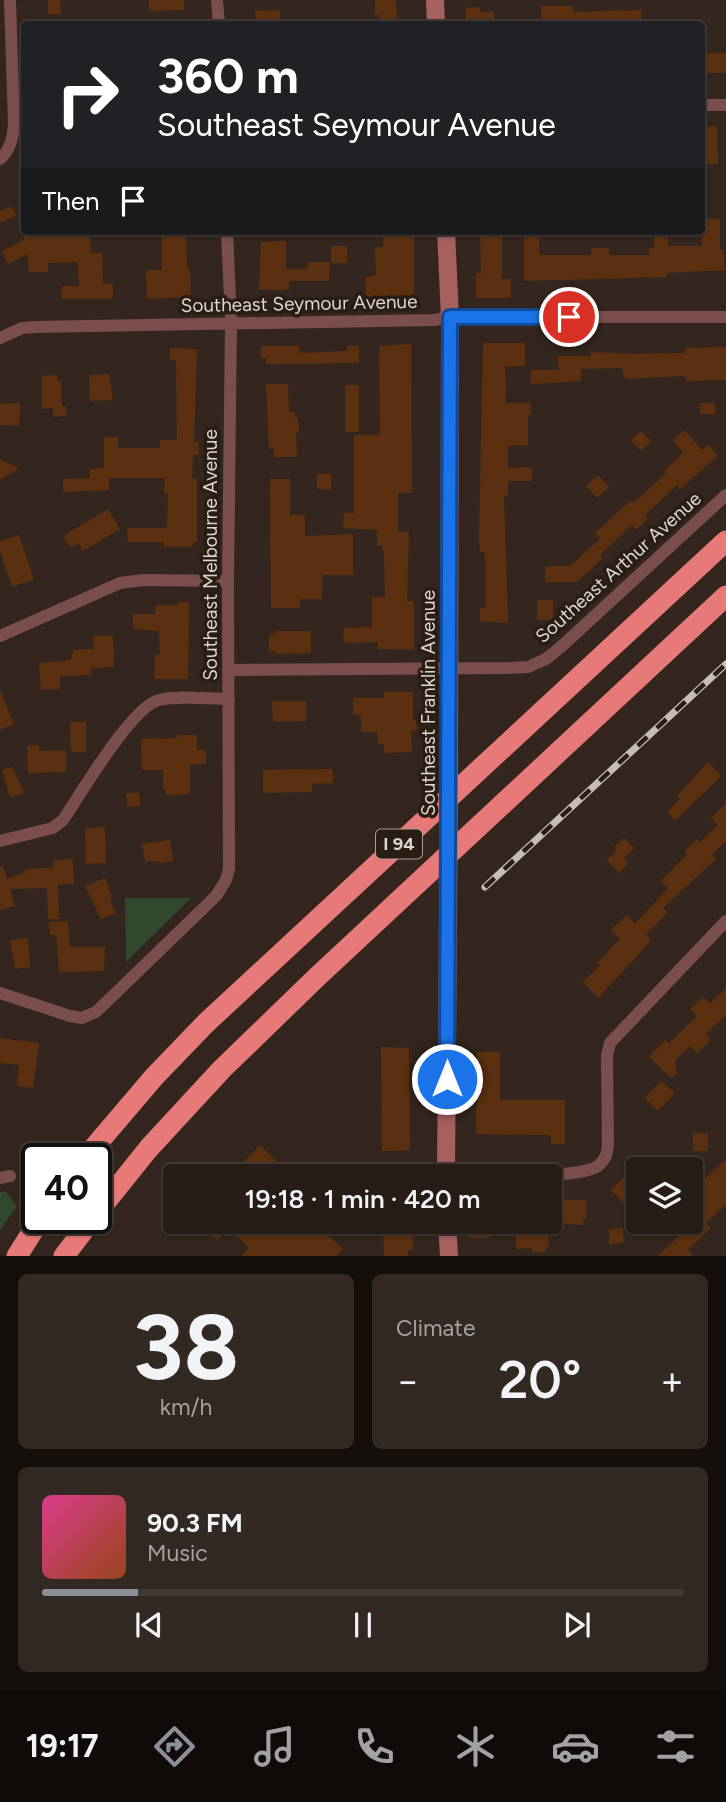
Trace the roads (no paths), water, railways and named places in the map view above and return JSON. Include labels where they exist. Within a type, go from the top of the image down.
[{"type":"highway","name":"I 94","points":[[98,1143],[154,1077],[206,1023],[726,541]]},
{"type":"highway","name":"I 94","points":[[112,1194],[149,1148],[222,1069],[726,596]]},
{"type":"highway","points":[[17,1256],[31,1234]]},
{"type":"highway","points":[[64,1256],[81,1234]]},
{"type":"street","points":[[0,159],[4,157],[12,140],[15,125],[10,0]]},
{"type":"street","points":[[218,0],[219,21]]},
{"type":"street","points":[[435,0],[436,21]]},
{"type":"street","points":[[705,105],[726,105]]},
{"type":"street","name":"Southeast Melbourne Avenue","points":[[0,993],[70,1016],[82,1018],[96,1012],[216,895],[226,880],[230,859],[228,581],[231,322],[227,235]]},
{"type":"street","name":"Southeast Franklin Avenue","points":[[446,235],[450,317],[450,669],[446,1164]]},
{"type":"street","name":"Southeast Seymour Avenue","points":[[0,338],[25,327],[434,320],[450,317],[726,317]]},
{"type":"street","name":"Southeast Arthur Avenue","points":[[228,670],[528,667],[546,659],[726,495]]},
{"type":"street","points":[[0,636],[120,583],[143,580],[228,581]]},
{"type":"street","points":[[0,841],[53,828],[62,820],[122,732],[148,704],[160,699],[229,699]]},
{"type":"street","points":[[562,1173],[581,1172],[598,1166],[606,1157],[607,1055],[610,1043],[726,921]]},
{"type":"street","points":[[448,1234],[449,1256]]},
{"type":"railway","points":[[485,887],[726,664]]}]
